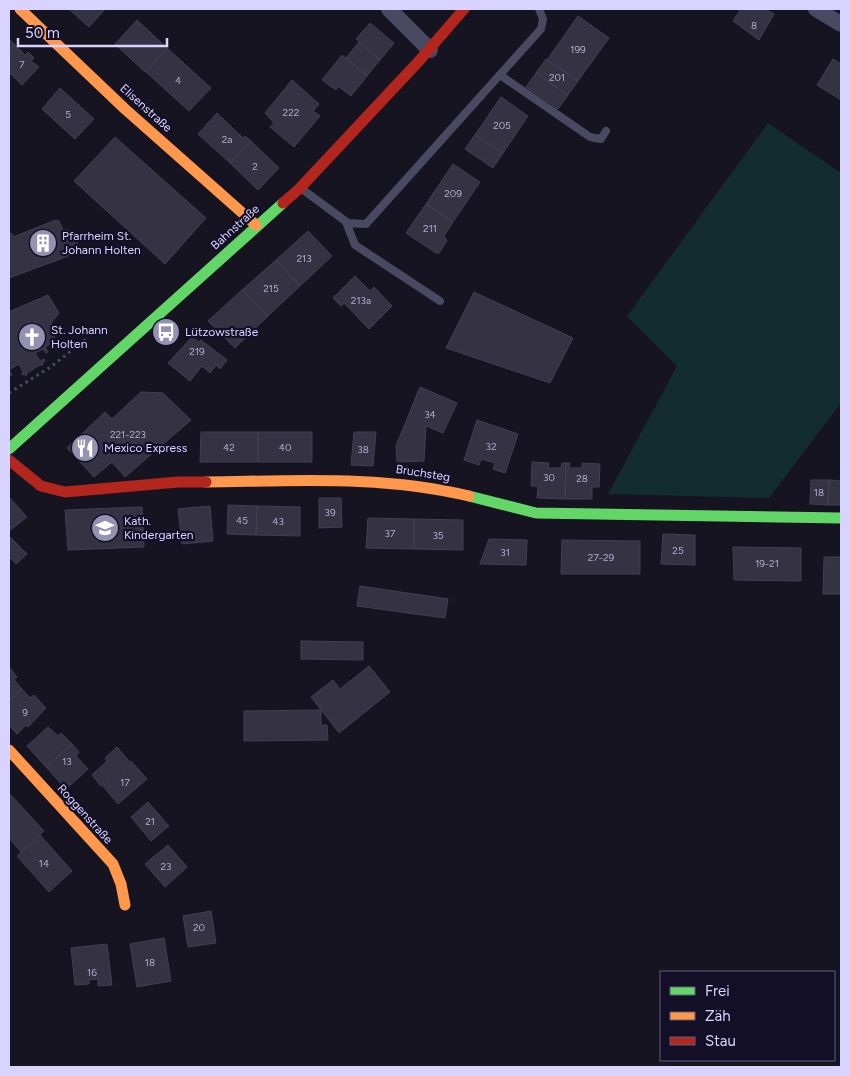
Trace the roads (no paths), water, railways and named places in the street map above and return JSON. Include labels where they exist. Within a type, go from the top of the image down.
[{"type":"street","name":"Elisenstraße","points":[[21,9],[125,108],[256,225]]},
{"type":"street","points":[[389,9],[430,50]]},
{"type":"street","name":"Bahnstraße","points":[[9,449],[256,225],[300,188],[430,50],[464,9]]},
{"type":"street","points":[[816,9],[841,24]]},
{"type":"street","name":"Bruchsteg","points":[[9,460],[41,486],[65,492],[178,482],[382,481],[432,487],[536,513],[841,518]]},
{"type":"street","name":"Roggenstraße","points":[[9,750],[113,864],[121,884],[125,905]]},
{"type":"lane","points":[[300,188],[346,222],[366,224],[541,29],[543,19],[539,9]]},
{"type":"lane","points":[[500,75],[590,137],[601,139],[606,131]]},
{"type":"lane","points":[[346,222],[355,245],[440,301]]},
{"type":"place","name":"Pfarrheim St. Johann Holten","points":[[43,243]]},
{"type":"place","name":"Lützowstraße","points":[[166,332]]},
{"type":"place","name":"St. Johann Holten","points":[[32,337]]},
{"type":"place","name":"Mexico Express","points":[[85,448]]},
{"type":"place","name":"Kath. Kindergarten","points":[[105,528]]}]
